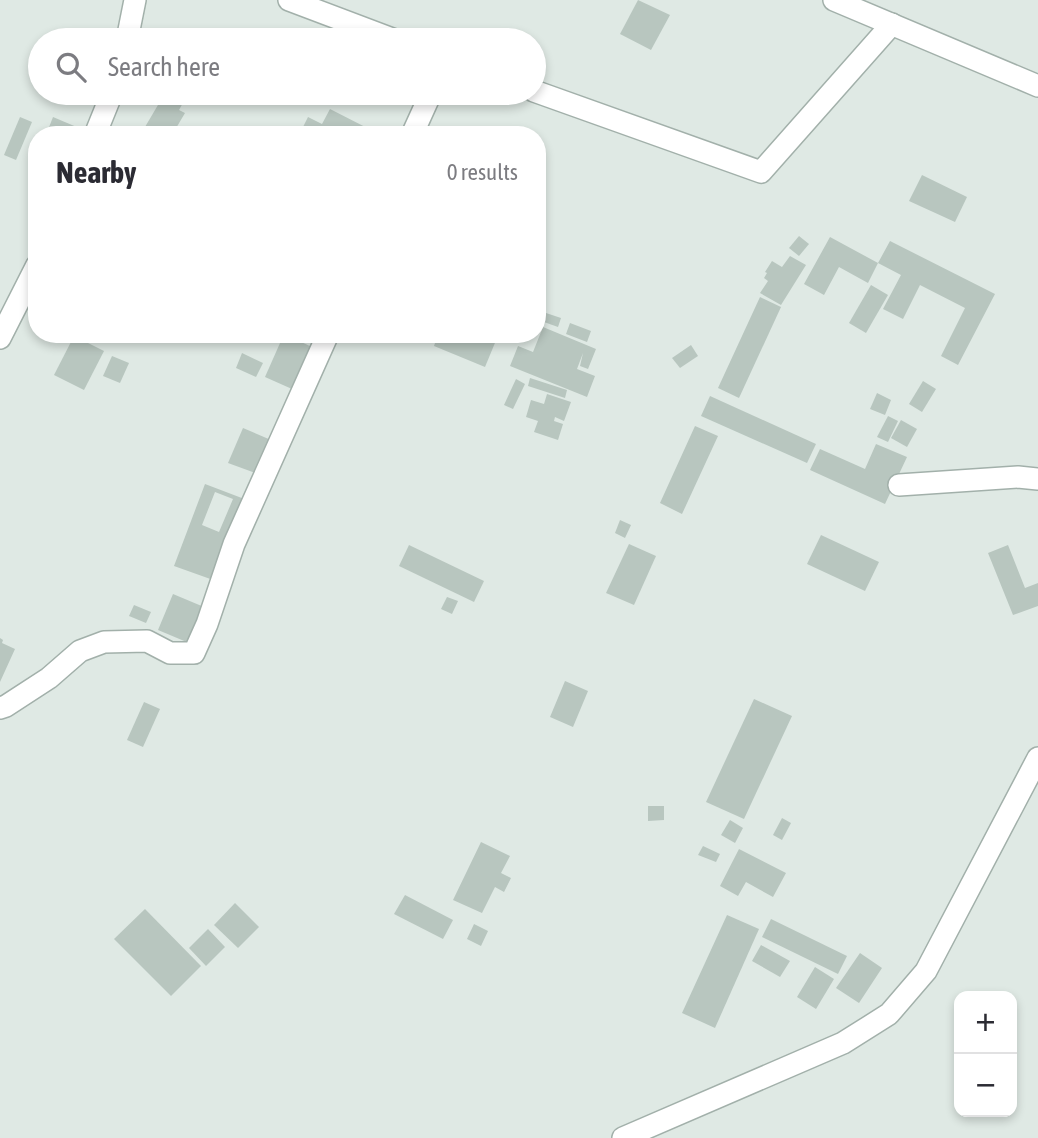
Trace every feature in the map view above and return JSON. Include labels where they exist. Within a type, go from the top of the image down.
[{"type":"street","points":[[129,28],[135,0]]},
{"type":"street","points":[[289,0],[363,28]]},
{"type":"street","points":[[834,0],[1038,86]]},
{"type":"street","points":[[546,95],[761,172],[892,24]]},
{"type":"street","points":[[99,126],[107,105]]},
{"type":"street","points":[[416,126],[426,105]]},
{"type":"street","points":[[0,338],[28,283]]},
{"type":"street","points":[[0,708],[49,678],[80,651],[104,642],[147,641],[170,653],[194,653],[207,624],[234,544],[324,343]]},
{"type":"street","points":[[899,485],[1017,477],[1038,479]]},
{"type":"street","points":[[623,1138],[843,1043],[889,1014],[926,971],[1038,758]]},
{"type":"building","points":[[638,0],[670,15],[651,50],[620,34]]},
{"type":"building","points":[[158,105],[182,105],[179,110],[185,113],[177,126],[146,126]]},
{"type":"building","points":[[330,109],[363,126],[304,126],[308,117],[322,124]]},
{"type":"building","points":[[20,117],[32,122],[28,126],[16,160],[4,155]]},
{"type":"building","points":[[53,117],[74,126],[50,126]]},
{"type":"building","points":[[922,175],[967,197],[955,222],[909,201]]},
{"type":"building","points":[[799,236],[809,244],[799,256],[789,248]]},
{"type":"building","points":[[830,237],[878,263],[868,283],[839,267],[824,295],[804,284]]},
{"type":"building","points":[[890,241],[995,294],[958,365],[941,356],[965,308],[920,285],[903,319],[883,309],[901,275],[878,263]]},
{"type":"building","points":[[790,256],[806,265],[781,305],[760,293],[768,281],[764,278],[767,273],[765,272],[772,261],[782,267]]},
{"type":"building","points":[[871,285],[888,295],[866,333],[849,323]]},
{"type":"building","points":[[760,297],[781,307],[739,398],[718,388]]},
{"type":"building","points":[[546,313],[561,318],[558,327],[546,323]]},
{"type":"building","points":[[570,323],[591,331],[587,342],[566,334]]},
{"type":"building","points":[[546,328],[596,349],[588,369],[580,366],[583,353],[577,369],[595,376],[587,397],[510,366],[518,346],[533,352],[537,343],[546,343]]},
{"type":"building","points":[[70,343],[88,343],[104,351],[84,390],[54,375]]},
{"type":"building","points":[[280,343],[303,343],[312,347],[292,389],[265,377]]},
{"type":"building","points":[[435,343],[495,343],[485,367],[434,346]]},
{"type":"building","points":[[691,345],[698,356],[680,368],[672,358]]},
{"type":"building","points":[[242,353],[263,363],[256,377],[236,368]]},
{"type":"building","points":[[112,356],[129,363],[120,383],[103,376]]},
{"type":"building","points":[[530,378],[567,390],[565,398],[528,386]]},
{"type":"building","points":[[516,379],[525,384],[513,409],[504,405]]},
{"type":"building","points":[[923,381],[936,389],[922,412],[909,404]]},
{"type":"building","points":[[877,393],[891,400],[885,415],[870,409]]},
{"type":"building","points":[[547,394],[571,402],[564,421],[555,417],[554,421],[563,424],[558,440],[534,432],[538,421],[526,417],[531,400],[544,404]]},
{"type":"building","points":[[710,396],[816,444],[807,463],[701,416]]},
{"type":"building","points":[[888,416],[898,421],[888,442],[877,437]]},
{"type":"building","points":[[901,420],[917,429],[907,447],[891,438]]},
{"type":"building","points":[[695,426],[718,436],[682,514],[660,503]]},
{"type":"building","points":[[243,428],[271,440],[258,474],[228,463]]},
{"type":"building","points":[[876,444],[907,457],[885,504],[810,470],[820,449],[865,469]]},
{"type":"building","points":[[205,484],[247,500],[216,581],[174,566]],"holes":[[[215,492],[233,499],[219,532],[202,525]]]},
{"type":"building","points":[[620,520],[631,525],[625,538],[615,533]]},
{"type":"building","points":[[821,535],[879,562],[865,591],[807,564]]},
{"type":"building","points":[[629,544],[656,556],[634,605],[606,593]]},
{"type":"building","points":[[409,545],[484,581],[474,602],[399,566]]},
{"type":"building","points":[[1008,545],[1025,588],[1038,583],[1038,606],[1013,615],[988,553]]},
{"type":"building","points":[[173,594],[204,607],[189,643],[158,630]]},
{"type":"building","points":[[447,597],[458,601],[452,614],[441,609]]},
{"type":"building","points":[[134,605],[151,612],[146,623],[129,616]]},
{"type":"building","points":[[0,638],[2,643],[15,649],[0,682]]},
{"type":"building","points":[[565,681],[588,691],[573,727],[550,717]]},
{"type":"building","points":[[754,699],[792,716],[744,819],[706,802]]},
{"type":"building","points":[[144,702],[160,709],[143,747],[127,740]]},
{"type":"building","points":[[648,806],[664,806],[664,820],[648,821]]},
{"type":"building","points":[[782,818],[791,823],[782,840],[773,835]]},
{"type":"building","points":[[730,820],[743,828],[735,843],[721,835]]},
{"type":"building","points":[[481,842],[510,856],[501,873],[511,878],[504,892],[495,887],[482,913],[453,900]]},
{"type":"building","points":[[703,846],[720,854],[716,862],[698,855]]},
{"type":"building","points":[[739,849],[786,873],[773,897],[746,882],[738,896],[720,886]]},
{"type":"building","points":[[405,895],[453,920],[443,939],[394,914]]},
{"type":"building","points":[[235,903],[259,927],[238,948],[214,925]]},
{"type":"building","points":[[145,909],[201,966],[171,996],[114,939]]},
{"type":"building","points":[[727,915],[759,929],[715,1028],[682,1013]]},
{"type":"building","points":[[771,919],[847,956],[838,974],[762,937]]},
{"type":"building","points":[[474,924],[488,931],[481,946],[467,939]]},
{"type":"building","points":[[208,929],[225,947],[206,966],[189,948]]},
{"type":"building","points":[[761,945],[790,961],[780,977],[752,961]]},
{"type":"building","points":[[860,953],[882,968],[859,1003],[836,988]]},
{"type":"building","points":[[815,967],[834,979],[816,1009],[797,997]]}]
